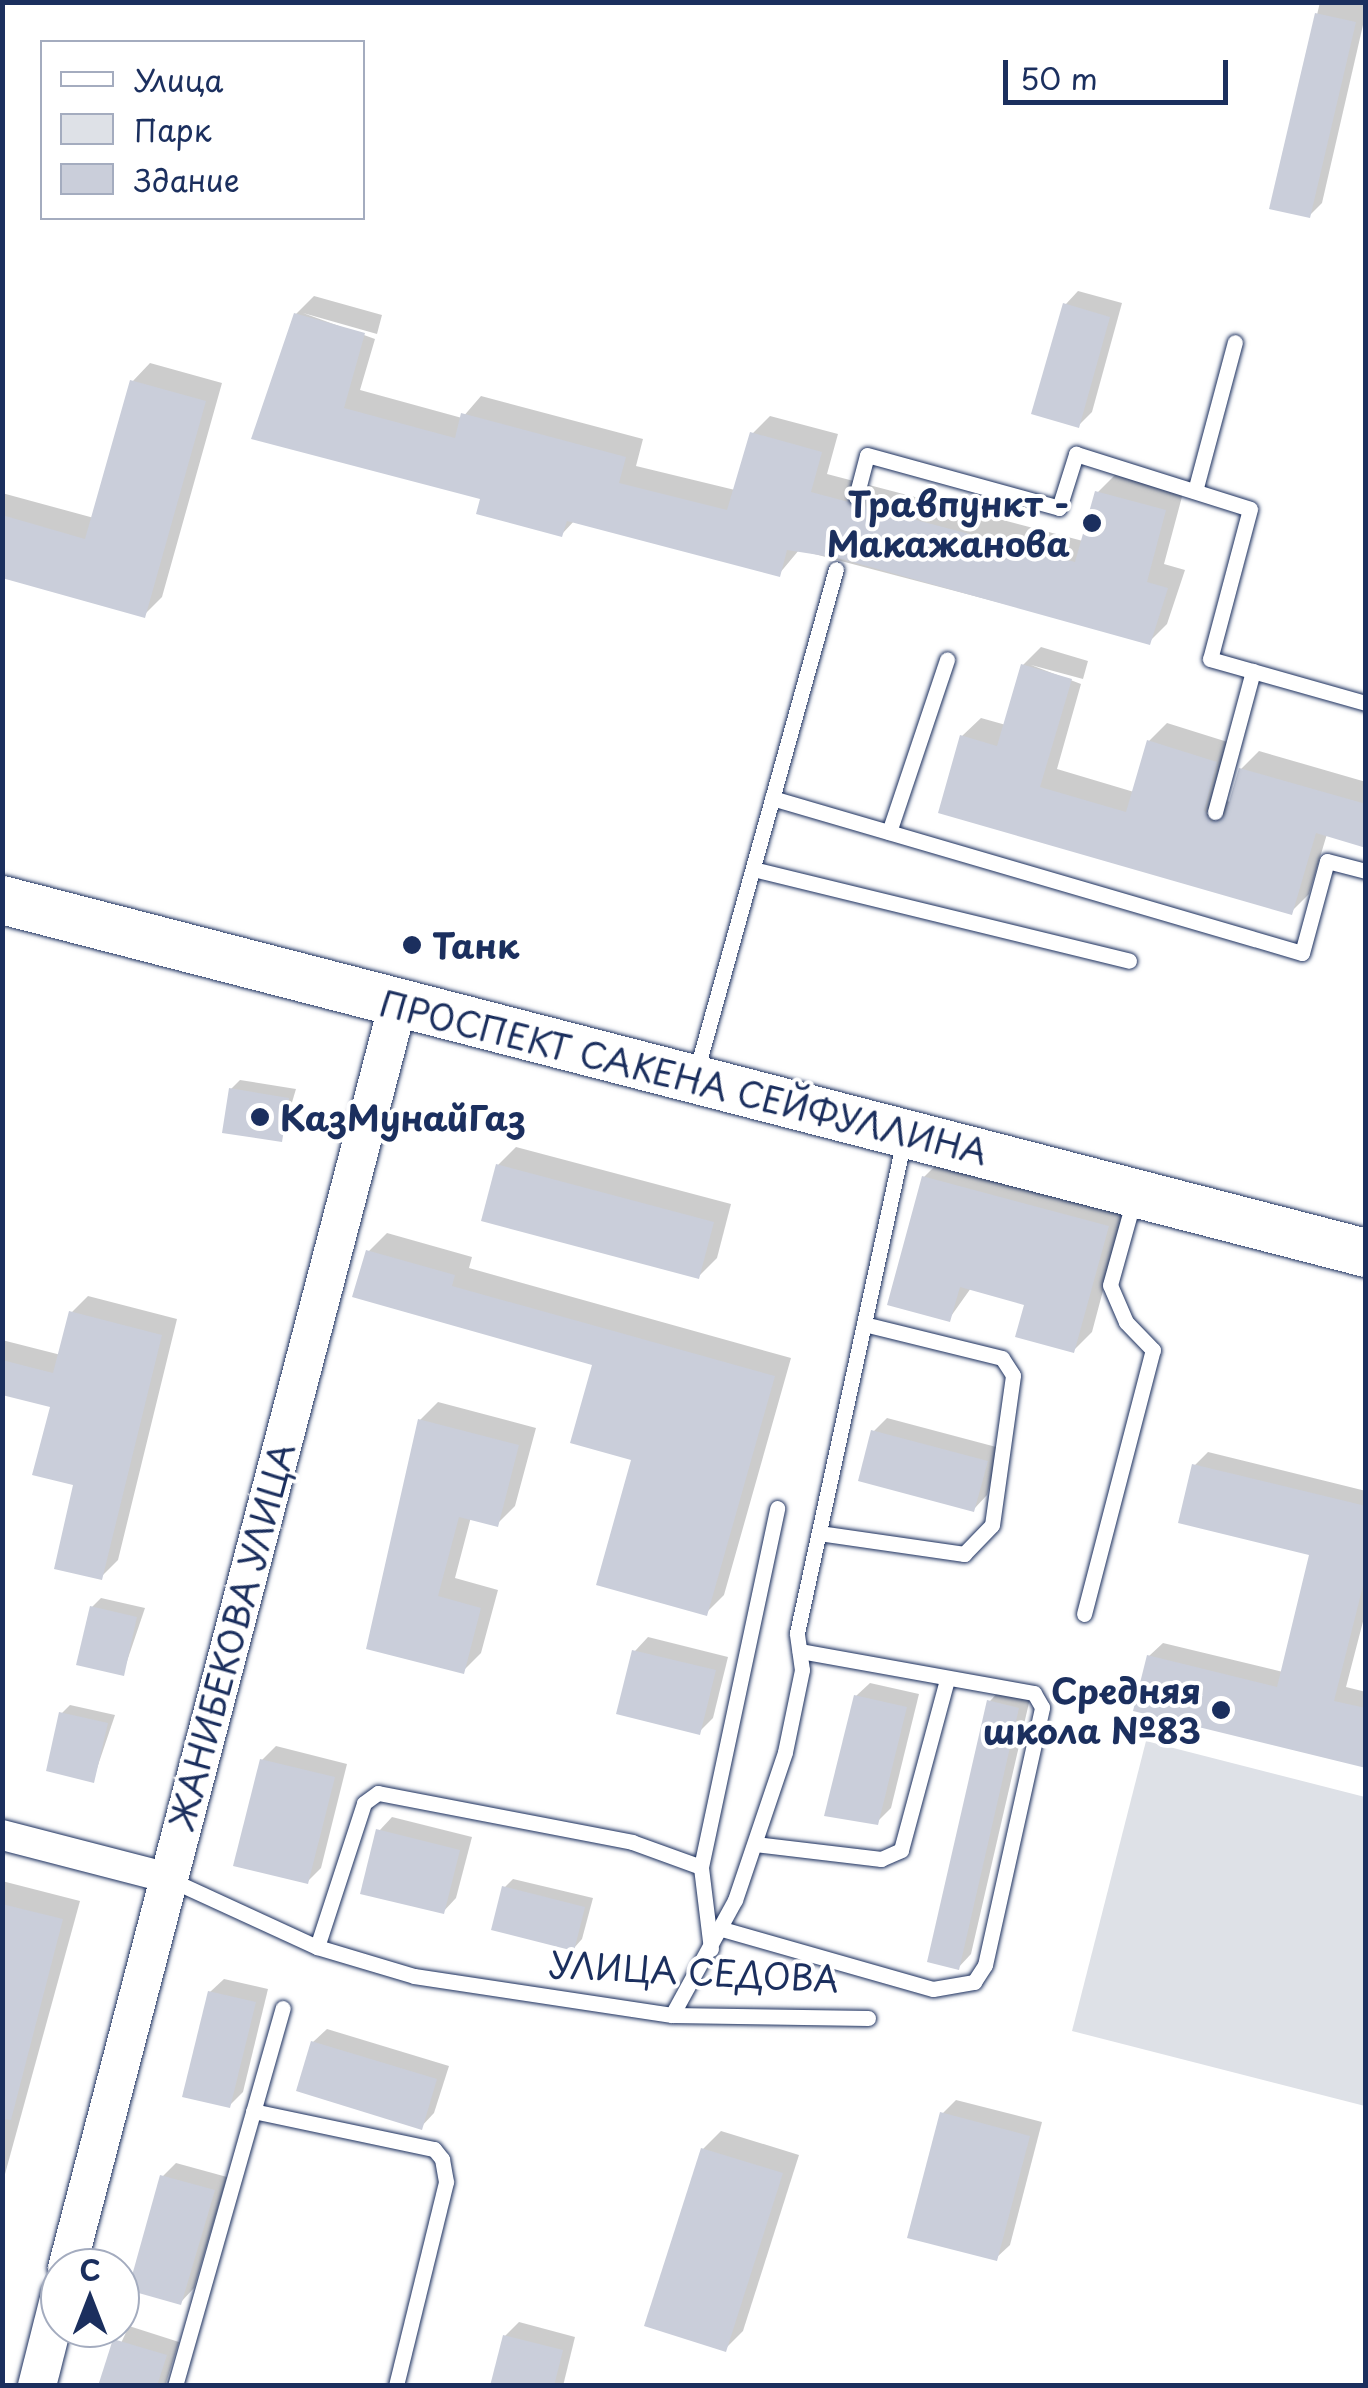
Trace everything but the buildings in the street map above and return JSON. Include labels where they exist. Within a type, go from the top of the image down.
[{"type":"main road","name":"ПРОСПЕКТ САКЕНА СЕЙФУЛЛИНА","points":[[2,900],[1366,1253]]},
{"type":"street","name":"ЖАНИБЕКОВА УЛИЦА","points":[[72,2248],[398,1004]]},
{"type":"street","name":"УЛИЦА СЕДОВА","points":[[2,1835],[168,1878]]},
{"type":"street","points":[[37,2386],[47,2348]]},
{"type":"lane","points":[[1195,492],[1236,342]]},
{"type":"lane","points":[[856,497],[867,455],[1059,508],[1076,454],[1250,509],[1210,659],[1366,703]]},
{"type":"lane","points":[[694,1080],[836,568]]},
{"type":"lane","points":[[889,832],[947,660]]},
{"type":"lane","points":[[1216,812],[1253,671]]},
{"type":"lane","points":[[772,798],[1302,954],[1327,861],[1366,872]]},
{"type":"lane","points":[[752,869],[1129,961]]},
{"type":"lane","points":[[672,2015],[712,1954],[755,1844],[784,1752],[819,1532],[905,1134]]},
{"type":"lane","points":[[1084,1614],[1153,1350],[1126,1322],[1110,1285],[1136,1194]]},
{"type":"lane","points":[[819,1532],[964,1554],[992,1524],[1013,1375],[1002,1358],[864,1324]]},
{"type":"lane","points":[[712,1954],[701,1867],[778,1508]]},
{"type":"lane","points":[[722,1929],[933,1990],[974,1982],[1042,1707],[1034,1693],[946,1680],[800,1650]]},
{"type":"lane","points":[[755,1844],[882,1859],[901,1850],[946,1680]]},
{"type":"lane","points":[[316,1947],[364,1803],[378,1793],[632,1842],[701,1867]]},
{"type":"lane","name":"УЛИЦА СЕДОВА","points":[[168,1878],[316,1947],[529,1999],[672,2015],[868,2018]]},
{"type":"lane","points":[[174,2386],[282,2008]]},
{"type":"lane","points":[[253,2110],[434,2149],[442,2159],[446,2182],[396,2386]]},
{"type":"green space","points":[[1146,1741],[1365,1797],[1365,2106],[1072,2031]]},
{"type":"place","name":"Травпункт - Макажанова","points":[[1092,523]]},
{"type":"place","name":"Танк","points":[[412,945]]},
{"type":"place","name":"КазМунайГаз","points":[[260,1117]]},
{"type":"place","name":"Средняя школа №83","points":[[1221,1710]]}]
